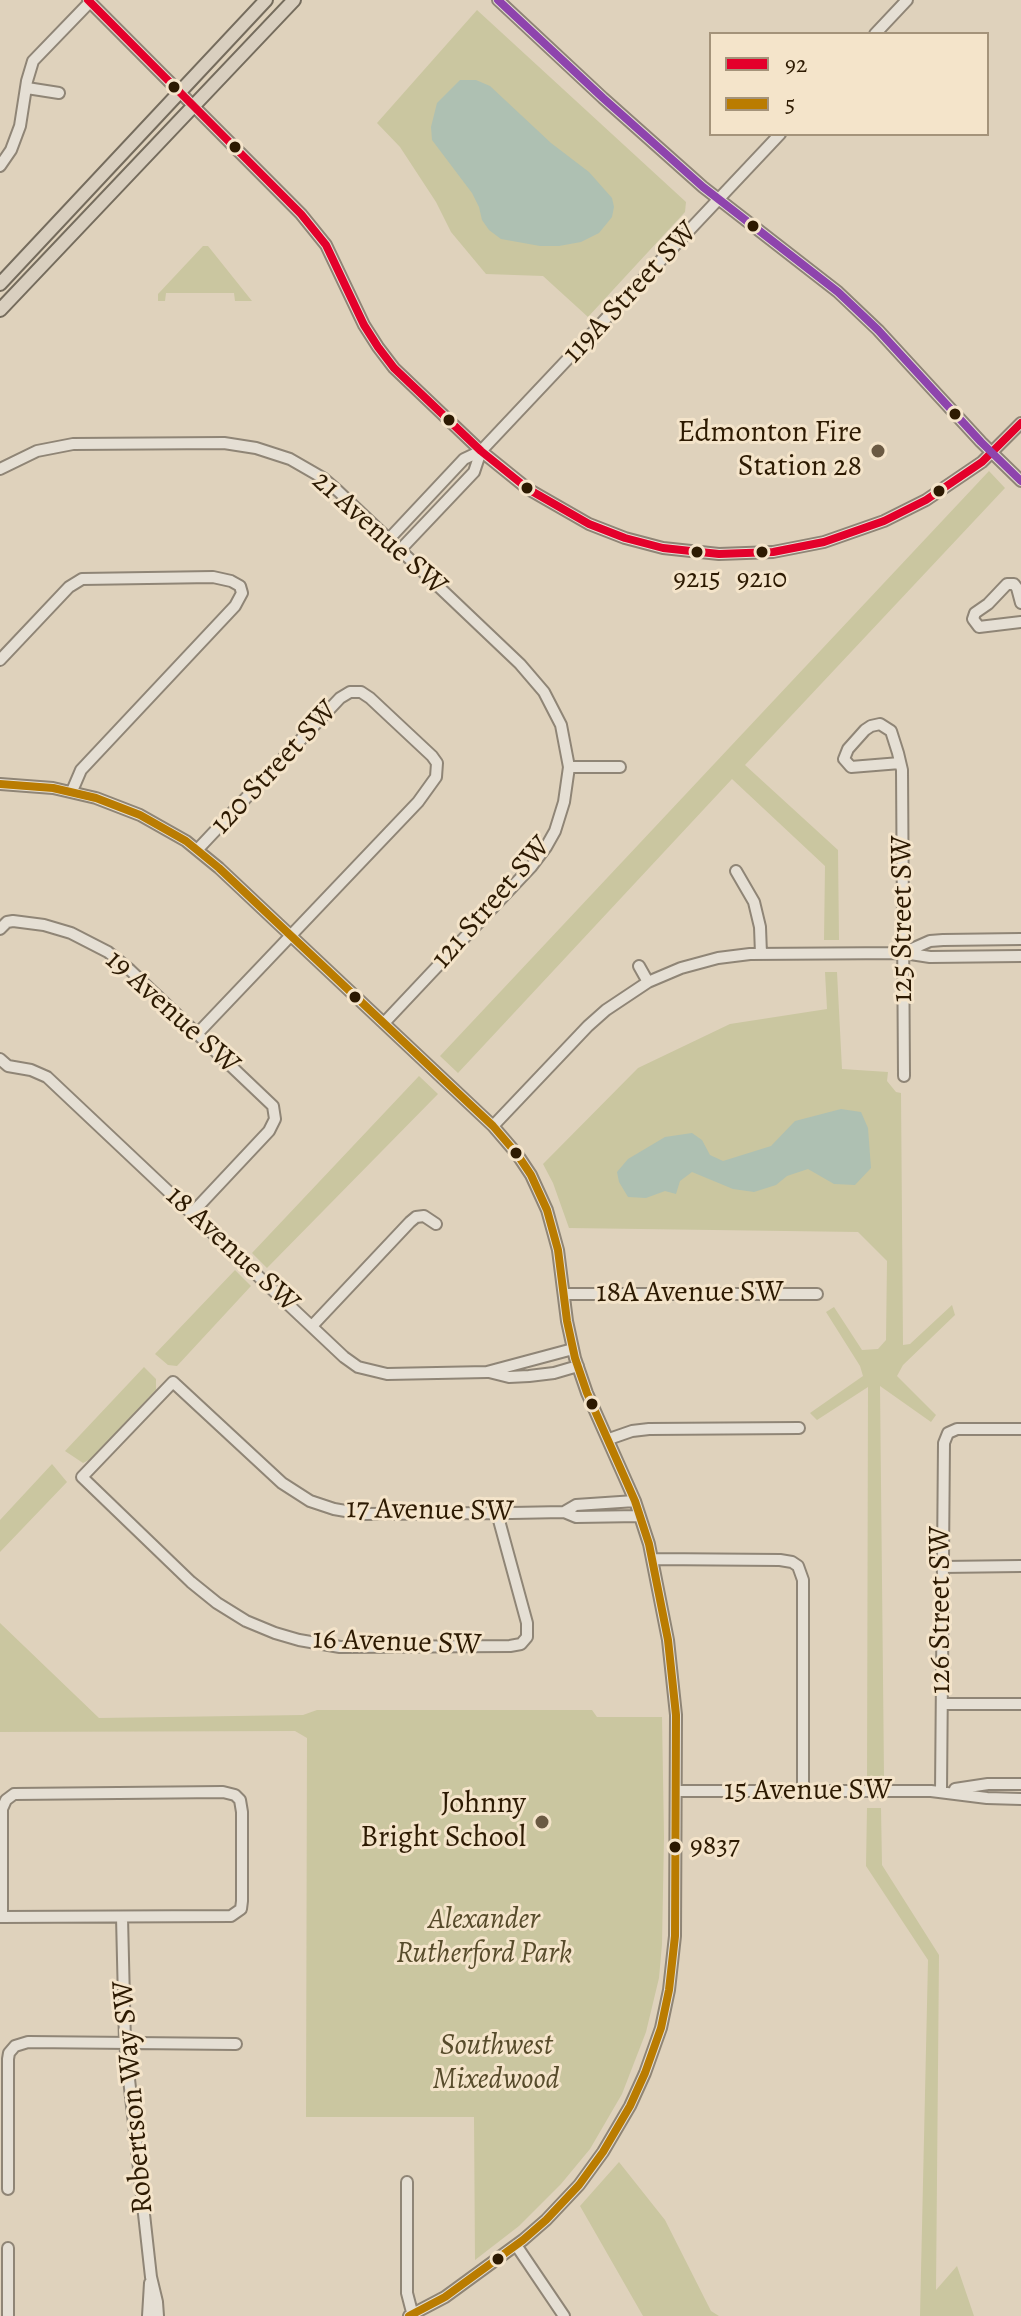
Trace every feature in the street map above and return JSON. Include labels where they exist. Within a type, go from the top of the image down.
[{"type":"main road","points":[[0,284],[266,0]]},
{"type":"main road","points":[[0,310],[294,0]]},
{"type":"street","points":[[498,0],[703,187],[838,292],[1021,481]]},
{"type":"street","points":[[877,32],[907,0]]},
{"type":"street","points":[[0,166],[11,150],[20,126],[31,67],[38,54],[89,1],[319,234],[378,347],[394,368],[481,451],[528,489],[589,524],[663,548],[751,554],[795,548],[863,530],[926,500],[963,476],[992,453],[1021,423]]},
{"type":"street","points":[[27,88],[59,93]]},
{"type":"street","name":"119A Street SW","points":[[388,540],[464,459],[481,451],[778,136]]},
{"type":"street","name":"21 Avenue SW","points":[[0,469],[49,447],[73,444],[224,443],[264,450],[290,459],[323,478],[537,682],[561,725],[569,767]]},
{"type":"street","name":"119A Street SW","points":[[400,550],[474,472],[481,451]]},
{"type":"street","points":[[0,660],[69,587],[82,579],[213,577],[231,581],[242,589],[235,606],[81,770],[72,791]]},
{"type":"street","points":[[1021,603],[1017,588],[1014,584],[1007,584],[975,613],[973,619],[979,627],[1021,622]]},
{"type":"street","name":"120 Street SW","points":[[198,849],[345,694],[355,691],[365,694],[381,707],[432,756],[438,768],[436,777],[418,802],[291,936]]},
{"type":"street","name":"125 Street SW","points":[[900,763],[851,767],[844,759],[846,752],[871,726],[880,724],[891,731],[900,763],[904,788],[904,1076]]},
{"type":"street","points":[[569,767],[620,767]]},
{"type":"street","name":"121 Street SW","points":[[384,1023],[539,858],[555,831],[561,813],[569,767]]},
{"type":"street","points":[[0,784],[72,791],[140,815],[198,849],[493,1126],[517,1154],[544,1201],[554,1230],[578,1366],[640,1516],[664,1615],[676,1715],[676,1920],[665,2009],[653,2053],[640,2086],[603,2152],[579,2185],[516,2245],[445,2297],[411,2315],[407,2297],[407,2182]]},
{"type":"street","points":[[736,871],[754,902],[760,927],[761,954]]},
{"type":"street","name":"19 Avenue SW","points":[[3,926],[21,922],[59,929],[97,945],[130,970],[273,1106],[276,1115],[269,1131],[192,1213]]},
{"type":"street","points":[[197,1034],[291,936]]},
{"type":"street","points":[[904,953],[930,941],[1021,939]]},
{"type":"street","points":[[493,1126],[588,1026],[615,1003],[648,982],[700,962],[761,954],[1021,956]]},
{"type":"street","points":[[639,966],[648,982]]},
{"type":"street","name":"18 Avenue SW","points":[[0,1060],[8,1066],[47,1077],[344,1357],[366,1370],[387,1374],[487,1372],[573,1349]]},
{"type":"street","points":[[312,1326],[416,1217],[424,1216],[436,1224]]},
{"type":"street","name":"18A Avenue SW","points":[[564,1294],[817,1294]]},
{"type":"street","name":"18 Avenue SW","points":[[487,1372],[509,1377],[529,1376],[578,1366]]},
{"type":"street","name":"17 Avenue SW","points":[[82,1477],[173,1382],[282,1483],[310,1501],[334,1509],[363,1514],[564,1512],[576,1505],[635,1501]]},
{"type":"street","points":[[609,1439],[649,1429],[799,1428]]},
{"type":"street","name":"126 Street SW","points":[[941,1791],[944,1443],[950,1431],[960,1428],[1021,1429]]},
{"type":"street","name":"16 Avenue SW","points":[[82,1477],[203,1593],[232,1613],[275,1633],[327,1645],[521,1644],[527,1637],[528,1629],[497,1513]]},
{"type":"street","points":[[564,1512],[576,1517],[640,1516]]},
{"type":"street","points":[[652,1559],[780,1560],[798,1566],[803,1580],[803,1792]]},
{"type":"street","points":[[942,1567],[1021,1566]]},
{"type":"street","points":[[942,1704],[1021,1704]]},
{"type":"street","name":"15 Avenue SW","points":[[676,1791],[941,1791],[988,1784],[1021,1784]]},
{"type":"street","name":"15 Avenue SW","points":[[941,1791],[1021,1799]]},
{"type":"street","points":[[223,1792],[240,1800],[242,1901],[241,1909],[226,1917],[1,1917],[2,1809],[6,1800],[14,1794],[223,1792]]},
{"type":"street","name":"Robertson Way SW","points":[[122,1917],[125,2043],[158,2316]]},
{"type":"street","points":[[8,2189],[8,2059],[12,2048],[28,2042],[236,2044]]},
{"type":"street","points":[[516,2245],[564,2316]]},
{"type":"street","points":[[8,2248],[8,2316]]},
{"type":"street","name":"Robertson Way SW","points":[[148,2316],[151,2277]]},
{"type":"green space","points":[[477,10],[686,202],[685,212],[588,317],[543,276],[486,274],[451,232],[436,202],[400,147],[377,123]]},
{"type":"green space","points":[[203,246],[208,246],[252,301],[235,301],[234,293],[166,293],[165,301],[158,301],[158,294]]},
{"type":"green space","points":[[989,471],[1005,488],[745,765],[838,850],[839,940],[824,940],[825,866],[732,779],[458,1073],[440,1056]]},
{"type":"green space","points":[[825,972],[837,972],[842,1069],[888,1072],[887,1081],[896,1092],[901,1093],[903,1345],[910,1344],[952,1305],[955,1315],[903,1365],[897,1376],[936,1415],[931,1422],[880,1386],[884,1776],[867,1778],[868,1387],[817,1420],[810,1413],[863,1376],[860,1366],[826,1312],[834,1307],[862,1350],[878,1349],[886,1340],[887,1261],[858,1232],[569,1228],[543,1164],[638,1068],[730,1024],[827,1009]]},
{"type":"green space","points":[[419,1076],[438,1094],[267,1268],[252,1253]]},
{"type":"green space","points":[[235,1270],[251,1286],[177,1366],[168,1365],[155,1354]]},
{"type":"green space","points":[[144,1367],[156,1379],[156,1390],[93,1458],[83,1463],[65,1451]]},
{"type":"green space","points":[[52,1464],[67,1482],[0,1552],[0,1520]]},
{"type":"green space","name":"Alexander Rutherford Park","points":[[0,1623],[99,1718],[303,1715],[317,1710],[592,1710],[597,1717],[662,1717],[662,1944],[659,1978],[646,2032],[622,2094],[590,2149],[561,2184],[519,2226],[475,2260],[474,2117],[306,2117],[307,1738],[295,1731],[0,1732]]},
{"type":"green space","points":[[867,1808],[881,1808],[882,1865],[939,1955],[936,2290],[957,2266],[974,2316],[920,2316],[928,1960],[866,1866]]},
{"type":"green space","name":"Southwest Mixedwood","points":[[619,2162],[665,2220],[711,2311],[719,2316],[643,2316],[580,2206]]},
{"type":"shaded area","points":[[460,80],[476,80],[490,86],[551,143],[589,172],[612,198],[614,207],[612,217],[599,233],[581,242],[540,246],[501,239],[489,230],[472,193],[432,140],[431,127],[437,103]]},
{"type":"shaded area","points":[[841,1109],[861,1112],[868,1128],[871,1168],[855,1185],[834,1184],[808,1169],[754,1192],[733,1189],[692,1172],[680,1181],[676,1194],[665,1191],[646,1198],[628,1197],[619,1182],[617,1172],[628,1159],[665,1137],[692,1133],[702,1140],[710,1155],[723,1161],[771,1146],[795,1121]]},
{"type":"transit line","name":"92","points":[[88,0],[301,214],[326,245],[364,325],[394,368],[481,451],[528,489],[589,524],[663,548],[719,554],[773,552],[824,542],[884,521],[926,500],[982,462],[1021,423]]},
{"type":"transit line","points":[[498,0],[703,187],[838,292],[1021,481]]},
{"type":"transit line","name":"5","points":[[0,784],[53,788],[96,798],[140,815],[186,841],[219,868],[493,1126],[517,1154],[531,1175],[547,1210],[558,1250],[575,1358],[587,1393],[635,1501],[649,1544],[668,1640],[676,1715],[675,1936],[661,2028],[630,2106],[579,2185],[523,2240],[445,2297],[409,2316]]},
{"type":"place","name":"Edmonton Fire Station 28","points":[[878,451]]},
{"type":"place","name":"9215","points":[[697,552]]},
{"type":"place","name":"9210","points":[[762,552]]},
{"type":"place","name":"Johnny Bright School","points":[[542,1822]]},
{"type":"place","name":"9837","points":[[675,1847]]}]
